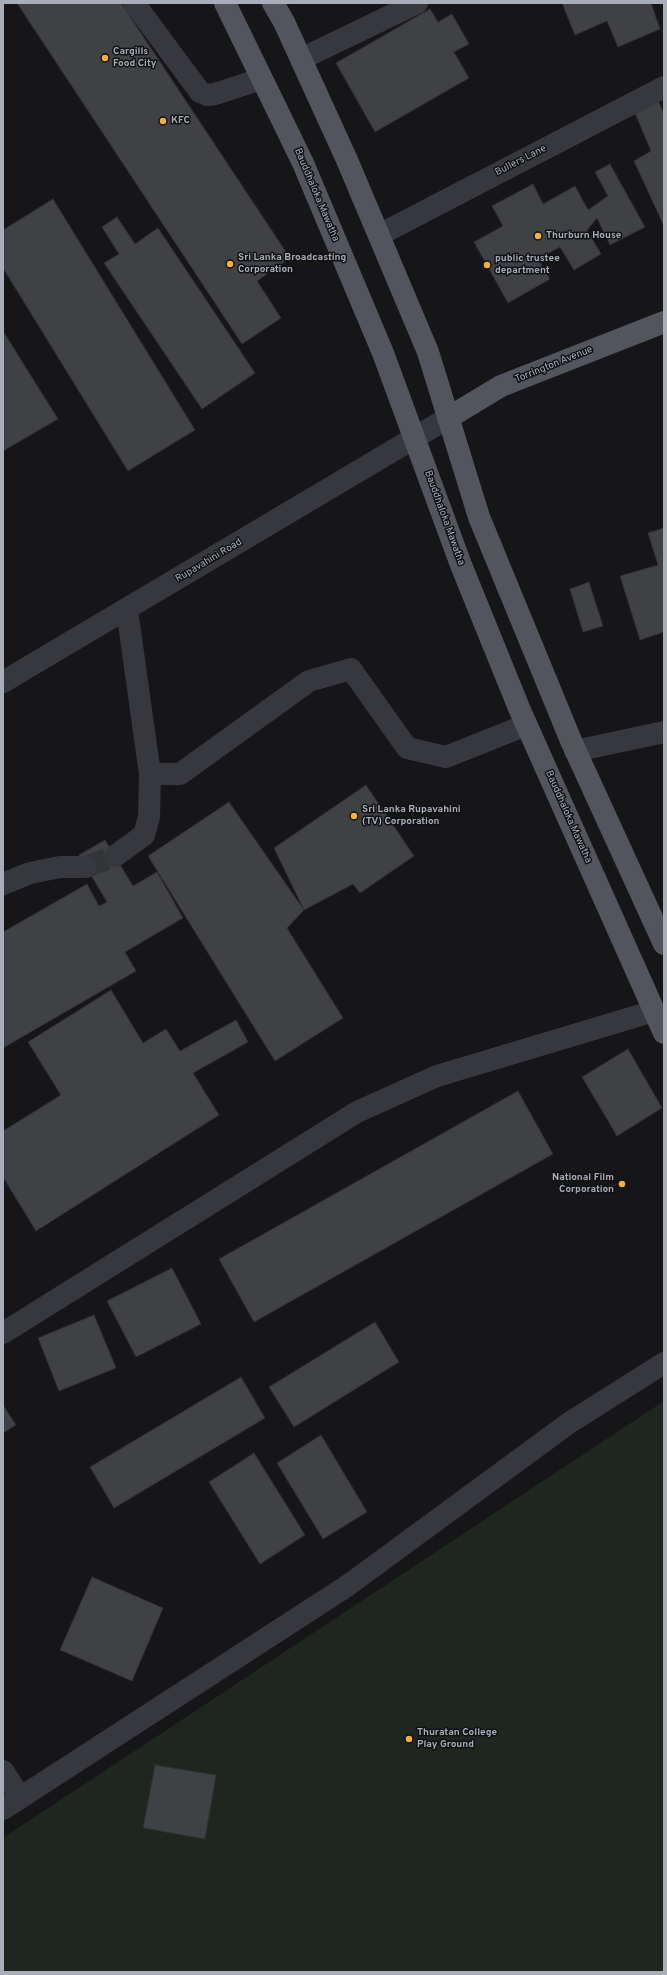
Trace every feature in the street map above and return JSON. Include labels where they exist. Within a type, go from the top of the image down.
[{"type":"main road","name":"Bauddhaloka Mawatha","points":[[225,3],[309,178],[383,353],[461,565],[526,725],[664,1033]]},
{"type":"main road","points":[[273,3],[301,59],[428,352],[479,516],[576,751],[664,944]]},
{"type":"main road","name":"Torrington Avenue","points":[[448,418],[501,386],[664,322]]},
{"type":"street","points":[[134,3],[200,92],[207,95],[215,94],[261,79]]},
{"type":"street","points":[[301,59],[417,3]]},
{"type":"street","name":"Bullers Lane","points":[[379,236],[664,87]]},
{"type":"street","name":"Rupavahini Road","points":[[3,682],[339,482],[415,440],[448,418]]},
{"type":"street","points":[[115,856],[144,834],[149,817],[150,774],[126,610]]},
{"type":"street","points":[[150,774],[180,774],[309,681],[351,669],[407,748],[446,756],[526,725]]},
{"type":"street","points":[[576,751],[664,732]]},
{"type":"street","points":[[3,884],[30,874],[60,867],[86,867]]},
{"type":"street","points":[[3,1333],[357,1112],[438,1076],[654,1012]]},
{"type":"street","points":[[3,1809],[347,1586],[569,1424],[664,1363]]},
{"type":"street","points":[[3,1771],[20,1797]]},
{"type":"shaded area","name":"Thuratan College Play Ground","points":[[664,1401],[664,1972],[3,1972],[3,1838]]},
{"type":"building","points":[[17,3],[121,3],[290,258],[257,281],[281,318],[242,344]]},
{"type":"building","points":[[562,3],[651,3],[660,29],[618,47],[607,21],[575,35]]},
{"type":"building","points":[[430,9],[438,22],[452,14],[469,44],[454,52],[469,78],[375,132],[336,63]]},
{"type":"building","points":[[658,101],[664,114],[664,226],[634,161],[651,151],[635,113]]},
{"type":"building","name":"Thurburn House","points":[[610,164],[645,227],[610,245],[597,218],[587,230],[601,254],[574,270],[560,247],[538,259],[550,279],[508,303],[474,242],[503,226],[492,206],[533,184],[543,204],[575,186],[588,210],[608,196],[595,172]]},
{"type":"building","points":[[53,199],[195,430],[128,471],[3,268],[3,230]]},
{"type":"building","points":[[117,217],[135,244],[158,228],[255,373],[202,409],[104,263],[119,254],[102,227]]},
{"type":"building","points":[[3,331],[58,419],[3,451]]},
{"type":"building","points":[[664,528],[664,632],[640,640],[620,576],[658,565],[648,533]]},
{"type":"building","points":[[589,582],[603,626],[583,632],[570,589]]},
{"type":"building","name":"Sri Lanka Rupavahini (TV) Corporation","points":[[366,785],[414,856],[360,893],[353,884],[304,910],[274,848]]},
{"type":"building","points":[[229,802],[304,910],[287,928],[343,1018],[275,1061],[148,856]]},
{"type":"building","points":[[105,840],[133,886],[157,872],[183,918],[125,952],[136,971],[3,1048],[3,932],[87,884],[99,906],[107,902],[79,855]]},
{"type":"building","points":[[111,990],[143,1043],[166,1029],[180,1051],[236,1020],[248,1042],[193,1073],[219,1115],[36,1231],[3,1177],[3,1131],[61,1095],[28,1042]]},
{"type":"building","points":[[628,1049],[662,1108],[617,1136],[582,1077]]},
{"type":"building","points":[[518,1091],[553,1154],[254,1322],[219,1259]]},
{"type":"building","points":[[172,1268],[201,1324],[136,1357],[107,1301]]},
{"type":"building","points":[[94,1315],[116,1368],[59,1391],[38,1338]]},
{"type":"building","points":[[375,1322],[399,1362],[294,1427],[269,1387]]},
{"type":"building","points":[[241,1377],[265,1418],[114,1508],[90,1467]]},
{"type":"building","points":[[3,1405],[16,1425],[3,1433]]},
{"type":"building","points":[[321,1435],[367,1512],[323,1539],[277,1463]]},
{"type":"building","points":[[254,1453],[305,1535],[260,1564],[209,1482]]},
{"type":"building","points":[[92,1577],[163,1608],[132,1681],[60,1650]]},
{"type":"building","points":[[155,1765],[216,1775],[205,1839],[143,1828]]},
{"type":"tunnel","points":[[86,867],[115,856]]},
{"type":"place","name":"Cargills Food City","points":[[105,58]]},
{"type":"place","name":"KFC","points":[[163,121]]},
{"type":"place","name":"Thurburn House","points":[[538,236]]},
{"type":"place","name":"Sri Lanka Broadcasting Corporation","points":[[230,264]]},
{"type":"place","name":"public trustee department","points":[[487,265]]},
{"type":"place","name":"Sri Lanka Rupavahini (TV) Corporation","points":[[354,816]]},
{"type":"place","name":"National Film Corporation","points":[[622,1184]]},
{"type":"place","name":"Thuratan College Play Ground","points":[[409,1739]]}]
